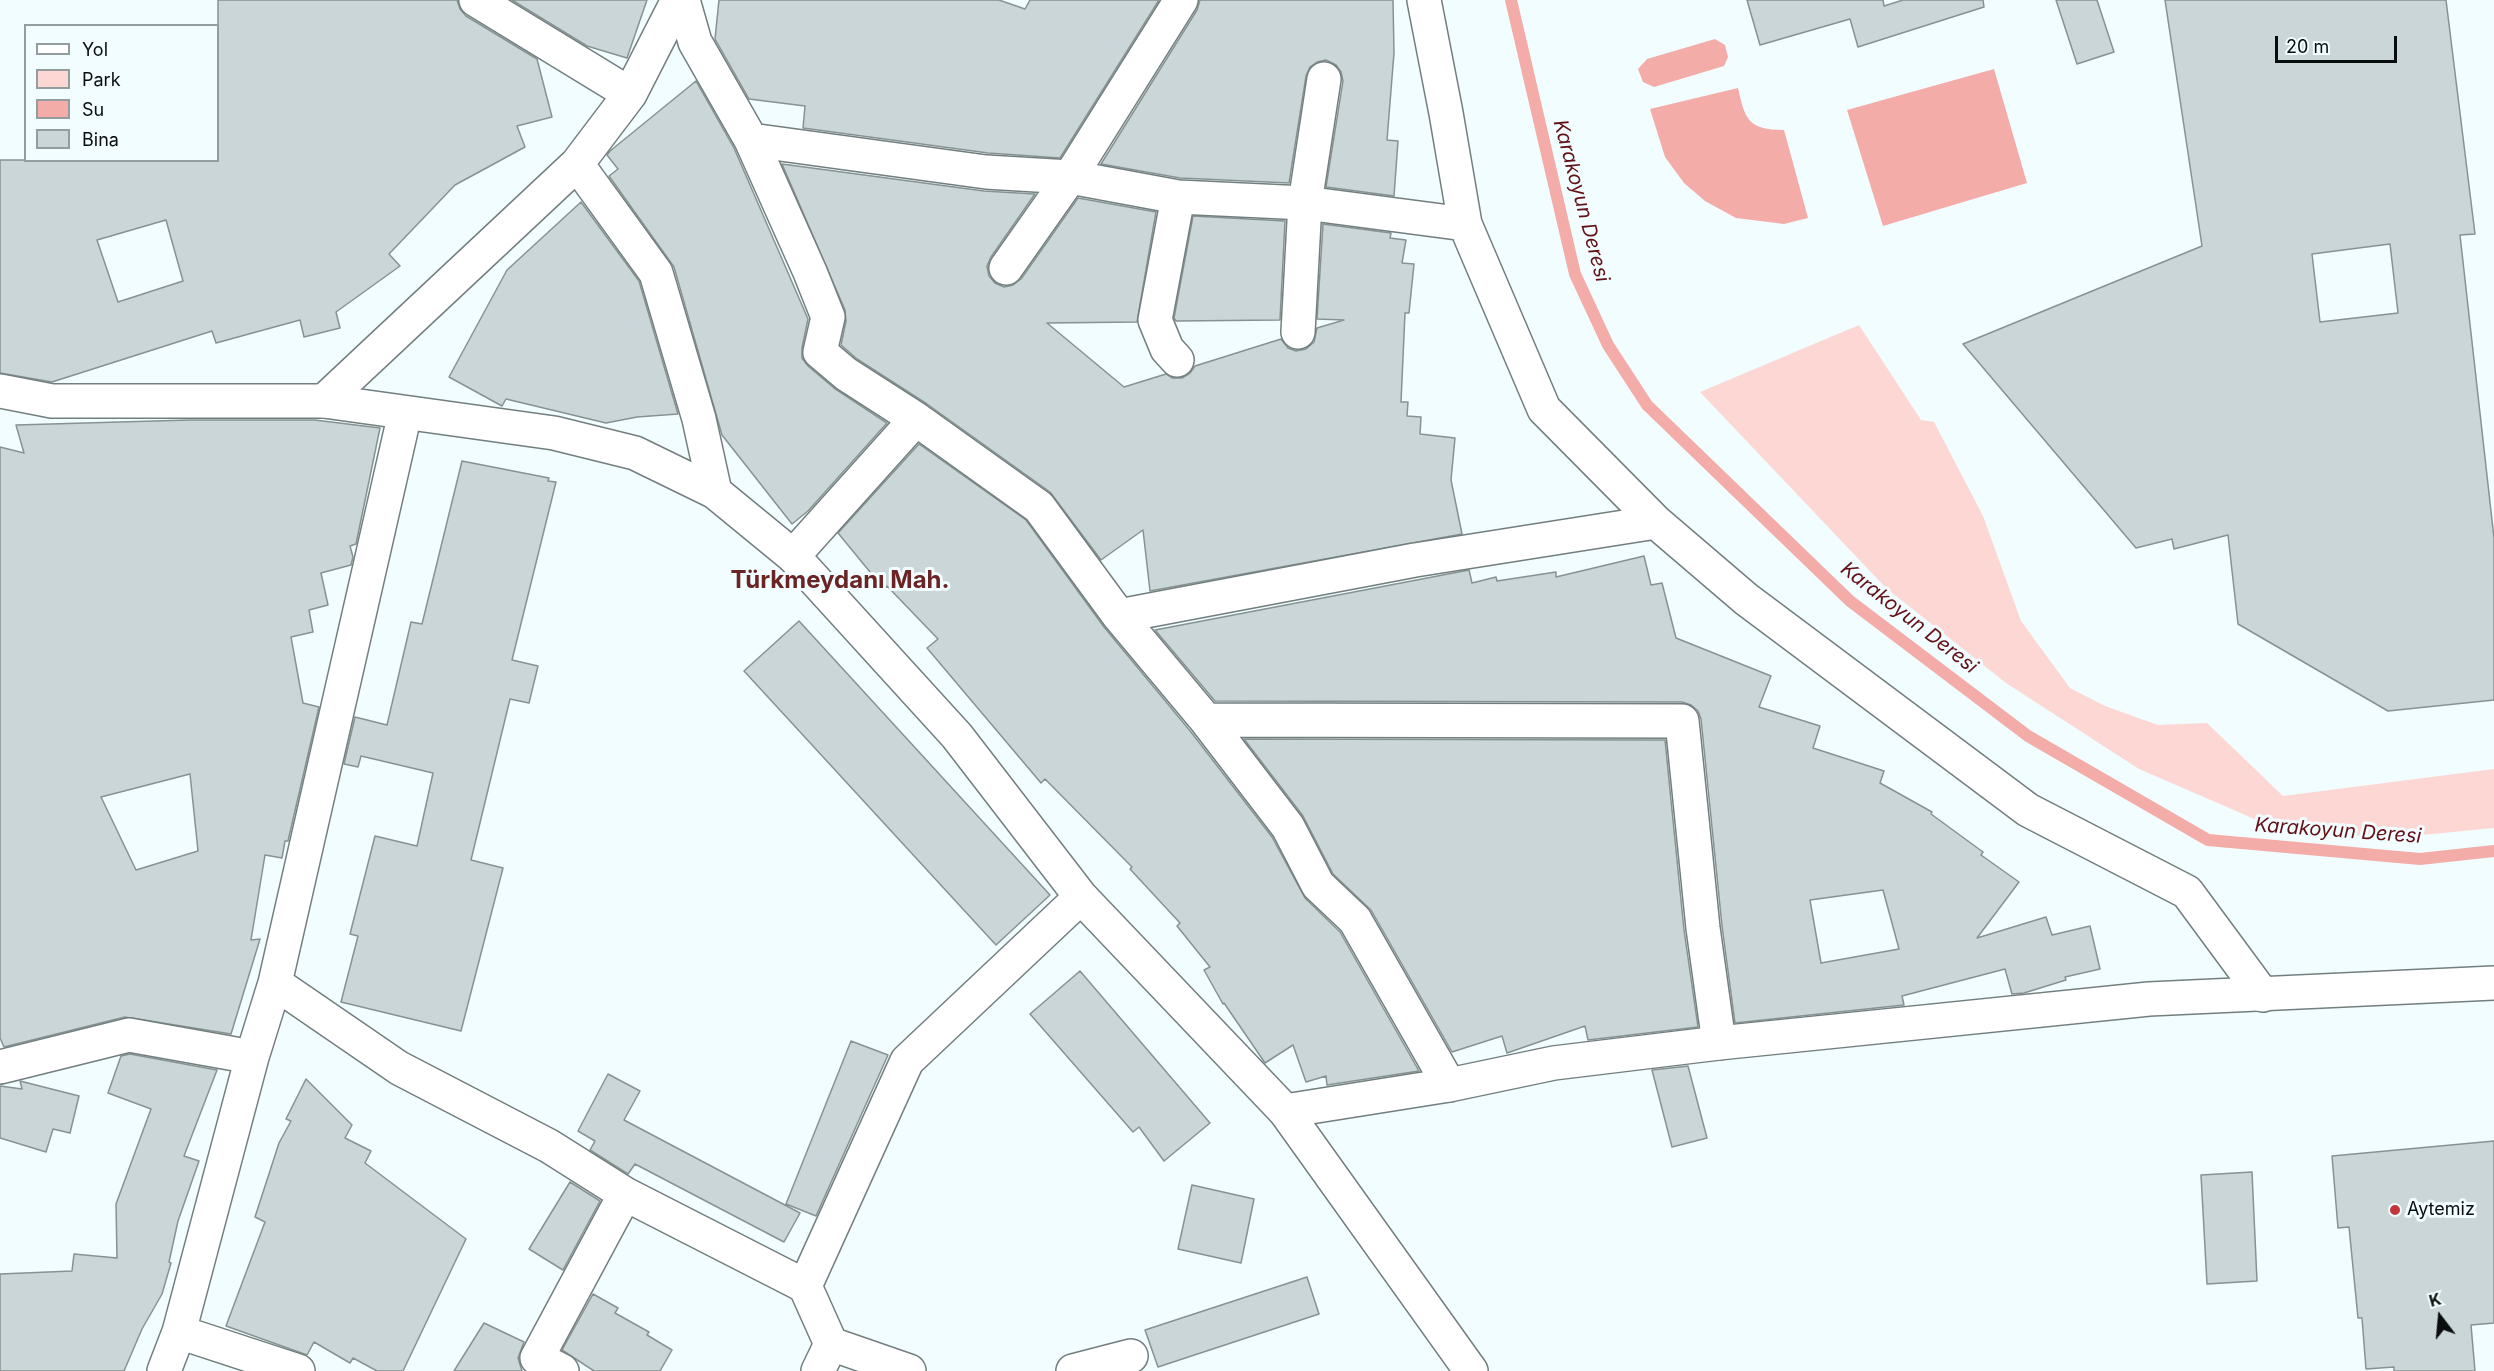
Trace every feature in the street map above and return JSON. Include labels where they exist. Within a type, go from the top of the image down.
[{"type":"street","points":[[476,0],[630,94]]},
{"type":"street","points":[[324,401],[577,164],[630,94],[678,0]]},
{"type":"street","points":[[683,0],[695,42],[751,140],[828,317],[820,352],[846,374],[916,419],[1039,507],[1119,616],[1206,720],[1288,827],[1318,885],[1355,920],[1449,1085]]},
{"type":"street","points":[[1006,268],[1070,177],[1181,0]]},
{"type":"street","points":[[1424,0],[1465,224],[1545,409],[1656,522],[1746,599],[2028,810],[2187,892],[2263,995]]},
{"type":"street","points":[[1298,332],[1305,202],[1324,79]]},
{"type":"street","points":[[751,140],[986,172],[1070,177],[1178,197],[1305,202],[1465,224]]},
{"type":"street","points":[[577,164],[656,273],[699,419],[715,492]]},
{"type":"street","points":[[1178,197],[1155,320],[1167,349],[1178,360]]},
{"type":"street","points":[[0,391],[52,401],[324,401],[555,433],[635,453],[715,492],[793,556],[957,736],[1081,897],[1285,1111],[1471,1371]]},
{"type":"street","points":[[164,1371],[179,1332],[252,1057],[275,983],[405,413]]},
{"type":"street","points":[[793,556],[916,419]]},
{"type":"street","points":[[1119,616],[1415,560],[1656,522]]},
{"type":"street","points":[[1206,720],[1682,721],[1703,928],[1719,1043]]},
{"type":"street","points":[[909,1371],[824,1357],[805,1286],[907,1061],[1081,897]]},
{"type":"street","points":[[275,983],[399,1068],[549,1146],[625,1194],[805,1286]]},
{"type":"street","points":[[1285,1111],[1449,1085],[1554,1062],[1719,1043],[2149,999],[2485,986]]},
{"type":"street","points":[[0,1067],[129,1035],[252,1057]]},
{"type":"street","points":[[562,1371],[537,1358],[625,1194]]},
{"type":"street","points":[[179,1332],[298,1371]]},
{"type":"street","points":[[1073,1371],[1131,1356]]},
{"type":"green space","points":[[1859,325],[1921,420],[1934,422],[1983,516],[2021,621],[2070,688],[2105,706],[2158,725],[2207,723],[2283,796],[2494,769],[2494,828],[2381,839],[2266,824],[2139,769],[2006,683],[1886,588],[1700,392]]},
{"type":"water","points":[[1715,39],[1725,45],[1728,57],[1724,66],[1654,87],[1643,82],[1638,69],[1647,59]]},
{"type":"water","points":[[1994,69],[2027,183],[1883,226],[1847,110]]},
{"type":"water","points":[[1738,88],[1743,108],[1750,121],[1763,128],[1784,130],[1808,218],[1784,224],[1736,218],[1705,201],[1684,183],[1665,157],[1650,109]]},
{"type":"building","points":[[218,0],[457,0],[466,16],[537,59],[552,117],[517,126],[525,147],[455,185],[389,254],[400,266],[336,312],[340,328],[304,337],[300,320],[216,343],[212,331],[52,382],[0,373],[0,160],[219,162]],"holes":[[[166,220],[183,281],[118,302],[97,240]]]},
{"type":"building","points":[[512,0],[647,0],[627,58],[587,46]]},
{"type":"building","points":[[719,0],[999,0],[1025,9],[1030,0],[1159,0],[1060,158],[988,153],[803,128],[805,106],[749,99],[715,39]]},
{"type":"building","points":[[1200,0],[1393,0],[1394,53],[1387,140],[1398,141],[1394,196],[1326,187],[1343,81],[1336,65],[1326,60],[1310,67],[1306,76],[1289,183],[1180,178],[1101,164],[1197,10]]},
{"type":"building","points":[[1747,0],[1883,0],[1884,6],[1903,0],[1983,0],[1984,7],[1858,47],[1850,19],[1760,45]]},
{"type":"building","points":[[2056,0],[2097,0],[2114,52],[2077,64]]},
{"type":"building","points":[[2165,0],[2446,0],[2475,234],[2460,235],[2494,538],[2494,700],[2388,711],[2238,624],[2228,535],[2174,549],[2172,539],[2136,548],[1963,344],[2202,246]],"holes":[[[2390,244],[2398,313],[2320,322],[2312,254]]]},
{"type":"building","points":[[696,81],[734,148],[808,319],[802,358],[834,388],[887,423],[808,511],[792,524],[722,435],[674,267],[609,176],[618,169],[607,155],[610,151]]},
{"type":"building","points":[[782,164],[984,191],[1035,194],[987,266],[989,276],[995,283],[1004,287],[1013,285],[1021,279],[1078,198],[1156,212],[1137,322],[1047,323],[1124,387],[1166,374],[1172,378],[1182,378],[1195,366],[1281,339],[1288,348],[1296,351],[1306,349],[1314,342],[1317,328],[1344,320],[1317,319],[1323,224],[1391,233],[1390,238],[1406,240],[1402,263],[1414,264],[1409,313],[1405,313],[1401,402],[1408,402],[1407,416],[1421,417],[1420,434],[1455,438],[1451,480],[1462,534],[1150,591],[1143,530],[1101,560],[1050,492],[927,404],[857,359],[841,345],[846,321],[845,310]]},
{"type":"building","points":[[581,202],[639,281],[678,414],[637,417],[606,423],[506,399],[502,406],[449,377],[507,270]]},
{"type":"building","points":[[1193,216],[1285,221],[1280,320],[1176,321],[1174,318]]},
{"type":"building","points":[[189,420],[315,420],[380,428],[356,544],[350,546],[353,557],[351,565],[321,573],[328,605],[309,610],[313,632],[291,637],[303,703],[319,707],[282,858],[265,855],[251,940],[260,939],[231,1034],[125,1017],[4,1047],[0,1038],[0,447],[24,453],[16,425]],"holes":[[[190,774],[198,851],[136,870],[101,797]]]},
{"type":"building","points":[[919,444],[1026,520],[1104,627],[1191,732],[1272,837],[1305,898],[1340,932],[1419,1071],[1327,1085],[1326,1076],[1306,1082],[1293,1045],[1265,1063],[1223,1004],[1204,970],[1210,967],[1177,926],[1180,923],[1130,869],[1132,867],[1045,779],[1041,783],[927,648],[938,639],[887,586],[884,589],[838,533]]},
{"type":"building","points":[[462,461],[549,478],[548,481],[556,482],[512,660],[538,666],[529,703],[510,699],[471,860],[503,868],[461,1031],[341,1002],[358,936],[350,934],[375,836],[417,846],[433,773],[361,756],[358,767],[344,764],[355,717],[387,725],[411,622],[422,624]]},
{"type":"building","points":[[1644,556],[1651,585],[1662,583],[1676,638],[1771,676],[1759,707],[1820,726],[1813,748],[1884,771],[1880,783],[1932,812],[1931,814],[1983,852],[1981,855],[2019,882],[1977,938],[2046,917],[2052,935],[2090,926],[2100,969],[2065,977],[2066,980],[2024,993],[2012,994],[2005,969],[1902,996],[1904,1005],[1735,1023],[1722,926],[1701,719],[1698,711],[1691,705],[1682,702],[1215,701],[1155,630],[1469,570],[1472,583],[1496,577],[1497,581],[1556,572],[1556,577]],"holes":[[[1883,890],[1899,949],[1821,963],[1810,900]]]},
{"type":"building","points":[[799,621],[1050,895],[996,945],[744,671]]},
{"type":"building","points":[[1244,739],[1665,740],[1684,930],[1698,1027],[1588,1040],[1585,1026],[1507,1053],[1502,1036],[1452,1052],[1371,910],[1333,874],[1303,816]]},
{"type":"building","points":[[1080,971],[1210,1123],[1164,1161],[1139,1127],[1133,1132],[1030,1014]]},
{"type":"building","points":[[851,1041],[888,1055],[816,1216],[786,1204]]},
{"type":"building","points":[[130,1054],[217,1070],[184,1156],[199,1161],[178,1221],[169,1262],[171,1263],[162,1294],[142,1329],[124,1371],[0,1371],[0,1274],[72,1271],[74,1254],[117,1258],[116,1204],[151,1109],[108,1093],[121,1056]]},
{"type":"building","points":[[1688,1066],[1707,1138],[1672,1147],[1652,1070]]},
{"type":"building","points":[[608,1074],[640,1091],[624,1120],[800,1213],[784,1242],[635,1164],[628,1174],[590,1150],[595,1141],[578,1131]]},
{"type":"building","points":[[306,1079],[352,1125],[345,1138],[371,1151],[365,1163],[466,1239],[403,1371],[377,1371],[353,1358],[350,1363],[314,1342],[307,1355],[226,1326],[265,1222],[255,1217],[279,1143],[291,1121],[286,1119]]},
{"type":"building","points":[[20,1081],[79,1096],[70,1133],[53,1129],[46,1152],[0,1138],[0,1086],[22,1089]]},
{"type":"building","points":[[2494,1141],[2494,1323],[2471,1325],[2475,1371],[2394,1371],[2394,1367],[2366,1369],[2362,1318],[2358,1318],[2349,1227],[2338,1228],[2332,1156]]},
{"type":"building","points":[[2252,1172],[2257,1281],[2207,1284],[2201,1175]]},
{"type":"building","points":[[570,1182],[600,1201],[563,1270],[529,1249]]},
{"type":"building","points":[[1192,1185],[1254,1199],[1241,1263],[1178,1249]]},
{"type":"building","points":[[1307,1277],[1319,1314],[1158,1367],[1145,1330]]},
{"type":"building","points":[[593,1294],[618,1308],[615,1313],[649,1332],[647,1335],[672,1350],[660,1371],[594,1371],[562,1350]]},
{"type":"building","points":[[484,1323],[524,1342],[518,1358],[522,1371],[454,1371]]},
{"type":"waterway","name":"Karakoyun Deresi","points":[[1511,0],[1575,274],[1608,345],[1647,405],[1850,601],[2028,736],[2208,840],[2420,859],[2494,851]]},
{"type":"place","name":"Aytemiz","points":[[2395,1210]]},
{"type":"district","name":"Türkmeydanı Mah.","points":[[840,581]]}]
